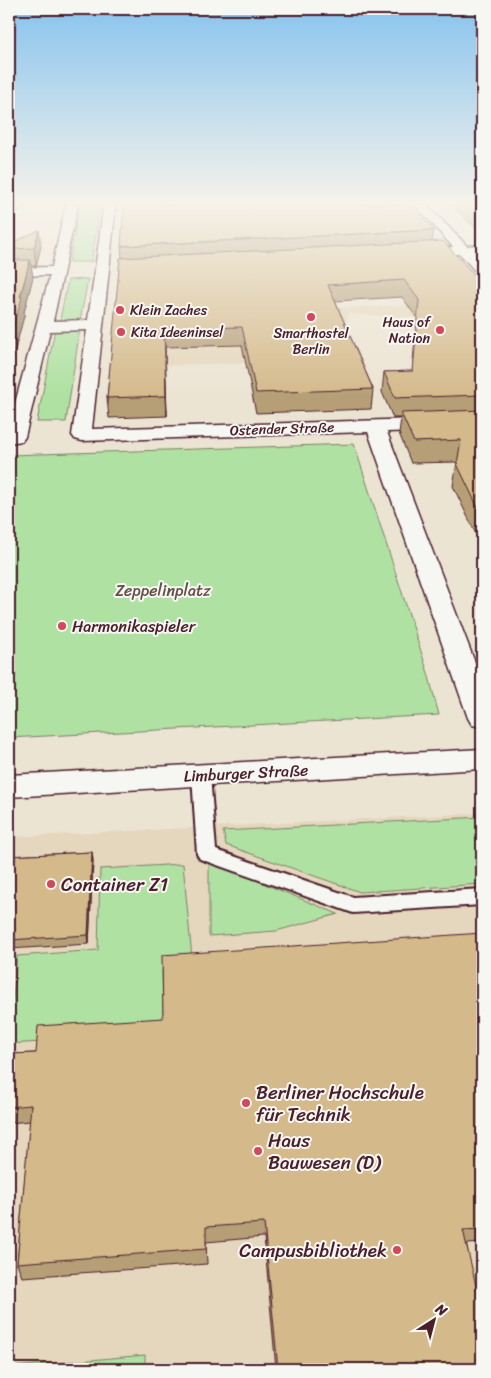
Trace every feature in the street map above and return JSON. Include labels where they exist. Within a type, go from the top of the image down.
[{"type":"street","points":[[44,326],[94,325],[102,269],[112,268]]},
{"type":"street","points":[[9,272],[58,271],[12,437]]},
{"type":"street","name":"Ostender Straße","points":[[94,325],[82,435],[482,423]]},
{"type":"street","points":[[375,426],[482,718]]},
{"type":"street","name":"Limburger Straße","points":[[9,786],[482,759]]},
{"type":"lane","points":[[201,775],[207,854],[353,905],[482,898]]},
{"type":"shaded area","points":[[482,304],[441,319],[348,314],[342,339],[351,360],[113,367],[118,313]]},
{"type":"shaded area","name":"Berliner Hochschule für Technik","points":[[482,813],[482,1369],[9,1369],[9,837]]},
{"type":"green space","points":[[88,279],[80,321],[59,324],[68,280]]},
{"type":"green space","points":[[80,328],[66,422],[37,422],[55,329]]},
{"type":"green space","name":"Zeppelinplatz","points":[[354,444],[428,673],[439,715],[9,738],[9,455]]},
{"type":"green space","points":[[482,817],[482,884],[360,892],[226,845],[223,831]]},
{"type":"green space","points":[[209,861],[338,914],[276,931],[209,936]]},
{"type":"green space","points":[[183,864],[193,968],[162,970],[163,1018],[42,1042],[9,1044],[17,956],[98,950],[100,869]]},
{"type":"green space","points":[[145,1355],[145,1369],[13,1369],[13,1367]]},
{"type":"building","points":[[9,268],[28,268],[20,297],[22,297],[9,341]]},
{"type":"building","points":[[119,268],[468,268],[482,283],[482,395],[395,398],[384,372],[413,371],[419,300],[404,280],[328,285],[373,389],[256,393],[242,327],[164,329],[166,396],[107,398]]},
{"type":"building","points":[[482,410],[482,516],[457,464],[461,440],[414,442],[401,413]]},
{"type":"building","name":"Container Z1","points":[[92,852],[88,935],[9,940],[9,856]]},
{"type":"building","name":"Haus Bauwesen (D)","points":[[482,933],[482,1229],[463,1230],[482,1311],[482,1369],[278,1369],[264,1223],[206,1227],[206,1249],[17,1263],[31,1105],[9,1107],[9,1054],[36,1053],[38,1026],[163,1018],[162,955]]},
{"type":"place","name":"Klein Zaches","points":[[120,310]]},
{"type":"place","name":"Smarthostel Berlin","points":[[311,317]]},
{"type":"place","name":"Haus of Nation","points":[[440,330]]},
{"type":"place","name":"Kita Ideeninsel","points":[[121,332]]},
{"type":"place","name":"Harmonikaspieler","points":[[62,626]]},
{"type":"place","name":"Container Z1","points":[[51,884]]},
{"type":"place","name":"Berliner Hochschule für Technik","points":[[246,1103]]},
{"type":"place","name":"Haus Bauwesen (D)","points":[[258,1151]]},
{"type":"place","name":"Campusbibliothek","points":[[397,1250]]}]
